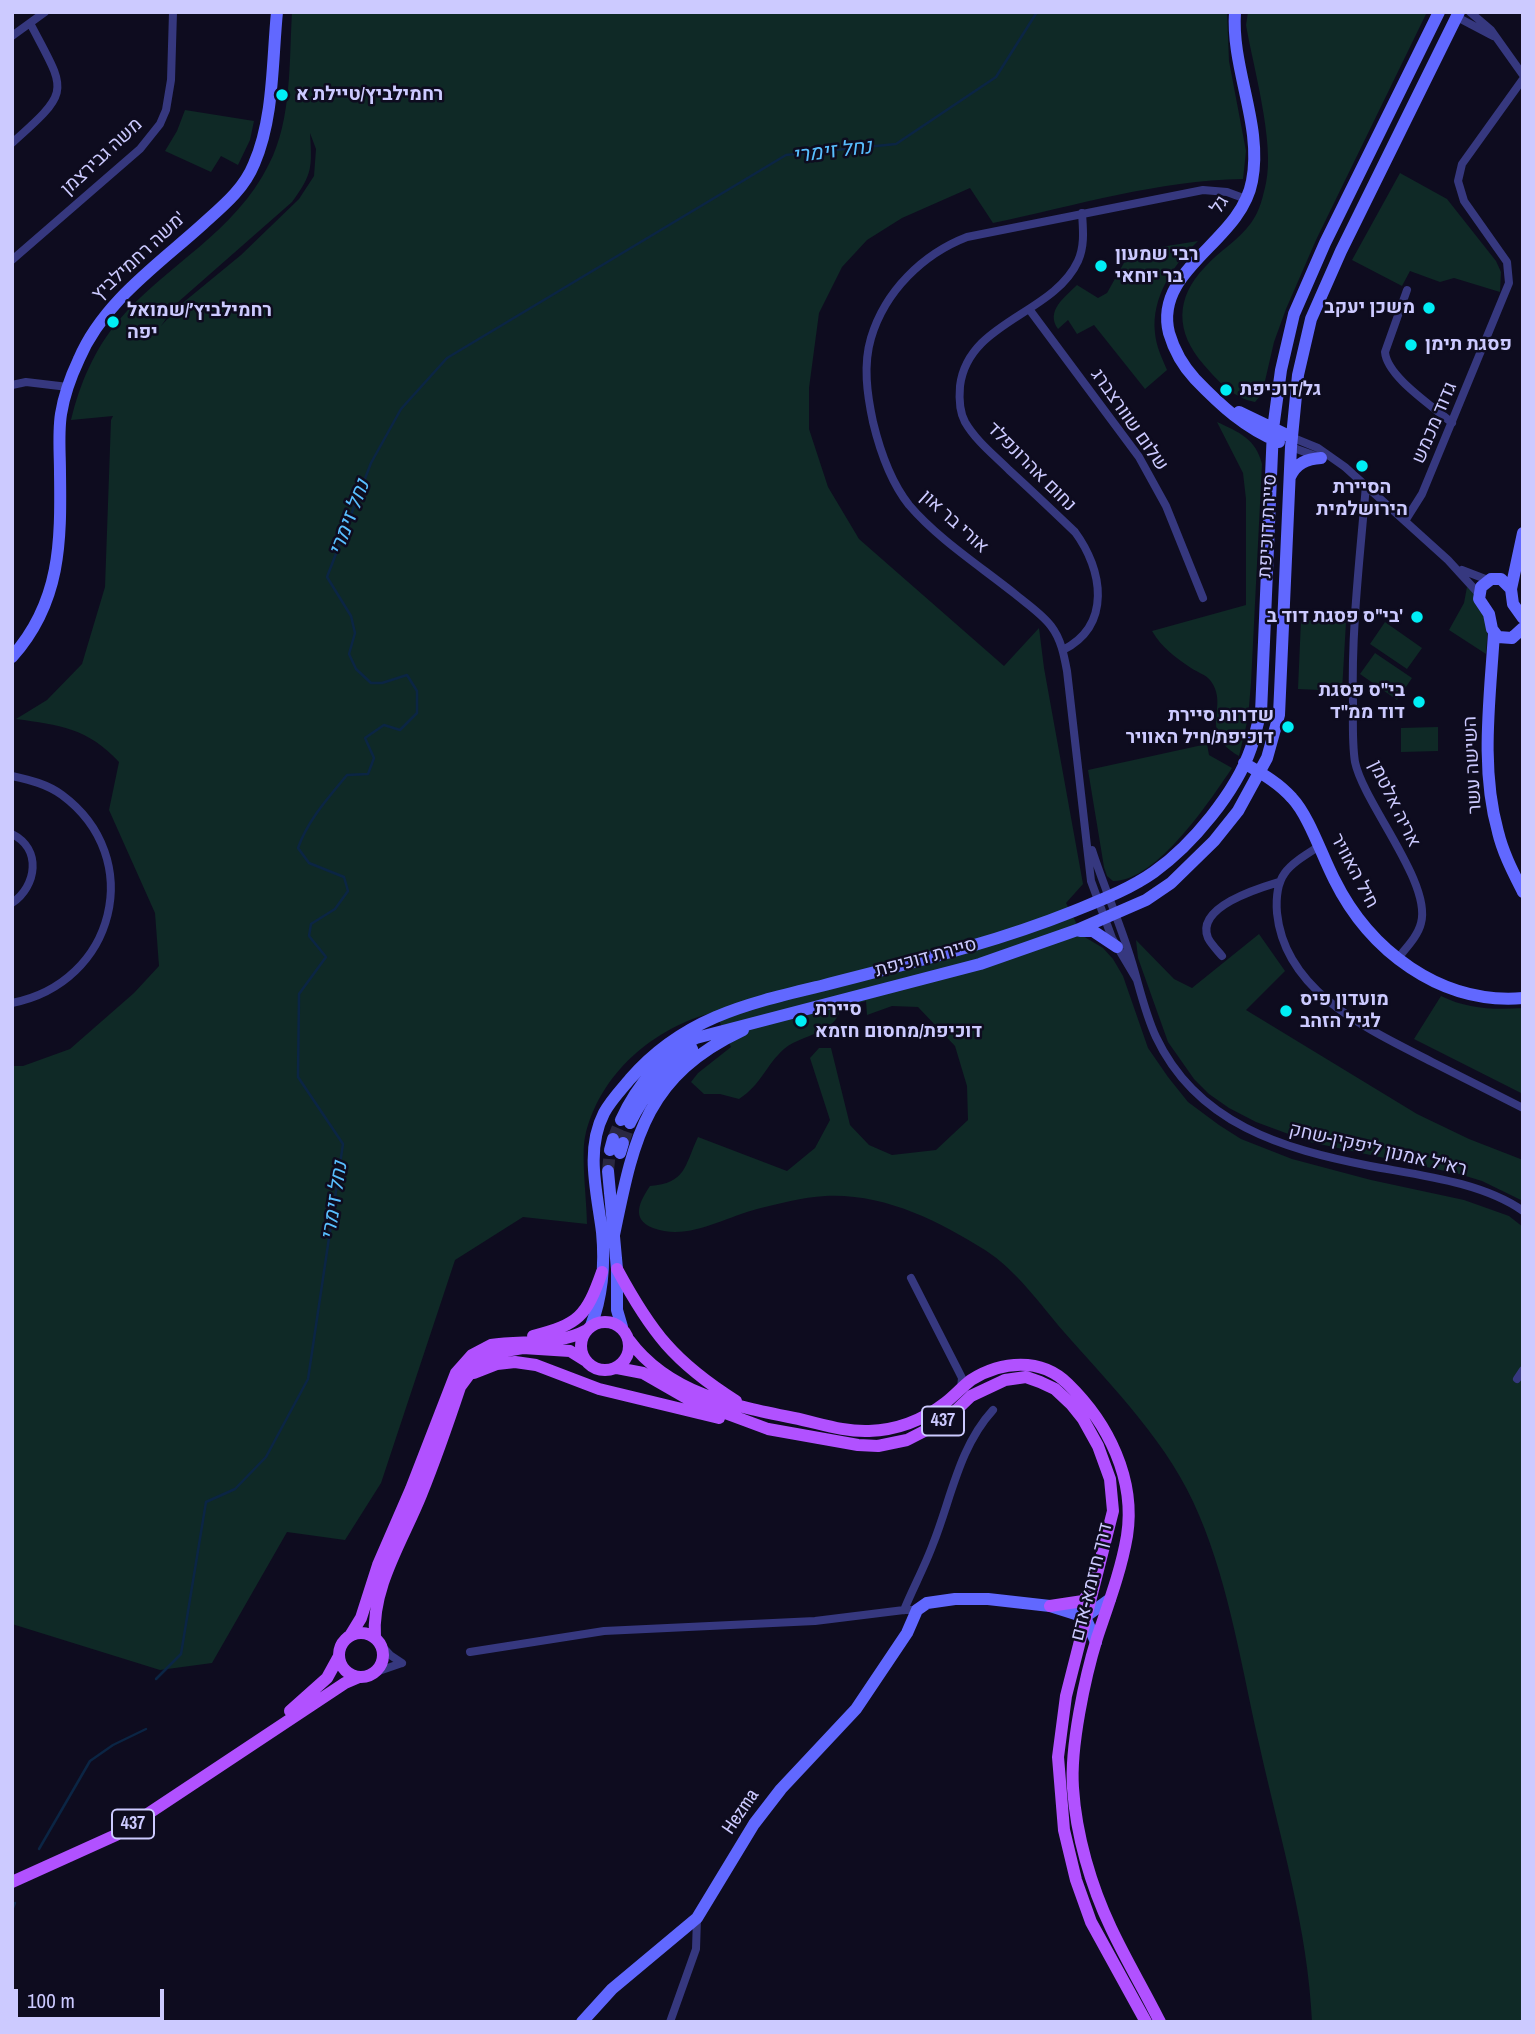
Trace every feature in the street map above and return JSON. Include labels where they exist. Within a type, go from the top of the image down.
[{"type":"main road","name":"משה רחמילביץ'","points":[[12,657],[38,619],[58,562],[61,414],[80,356],[99,322],[237,192],[254,165],[266,128],[277,12]]},
{"type":"main road","name":"גל","points":[[1235,12],[1237,54],[1253,150],[1252,182],[1236,219],[1180,280],[1168,307],[1167,316],[1171,340],[1185,367],[1204,388],[1236,419],[1291,442]]},
{"type":"main road","name":"סיירת דוכיפת","points":[[589,1328],[598,1309],[602,1272],[602,1236],[593,1152],[604,1113],[650,1058],[689,1030],[728,1010],[1019,933],[1137,884],[1179,850],[1223,800],[1242,766],[1261,713],[1273,434],[1277,393],[1291,324],[1355,180],[1439,12]]},
{"type":"main road","name":"סיירת דוכיפת","points":[[625,1121],[679,1059],[703,1043],[744,1024],[980,964],[1077,930],[1146,900],[1192,864],[1238,811],[1267,758],[1279,715],[1291,442],[1295,394],[1304,346],[1320,296],[1456,14]]},
{"type":"main road","name":"גל","points":[[1204,388],[1273,434]]},
{"type":"main road","points":[[1244,415],[1252,415],[1268,407],[1277,393]]},
{"type":"main road","points":[[1289,481],[1301,463],[1321,458]]},
{"type":"main road","points":[[1523,533],[1511,589],[1513,604],[1523,618]]},
{"type":"main road","points":[[1516,560],[1509,570],[1482,585],[1479,594],[1481,603],[1489,614],[1494,633],[1517,635]]},
{"type":"main road","points":[[1492,579],[1504,581],[1511,589]]},
{"type":"main road","name":"השישה עשר","points":[[1494,633],[1488,736],[1492,808],[1507,859],[1523,892]]},
{"type":"main road","name":"השישה עשר","points":[[1492,673],[1497,653],[1517,635]]},
{"type":"main road","name":"חיל האוויר","points":[[1242,766],[1259,776],[1306,821],[1345,901],[1375,940],[1421,974],[1452,989],[1494,997],[1523,998]]},
{"type":"main road","points":[[1077,930],[1093,931],[1116,947]]},
{"type":"main road","points":[[614,1229],[633,1149],[642,1127],[666,1087],[694,1057],[721,1040],[766,1019]]},
{"type":"main road","points":[[602,1272],[588,1307],[580,1317],[568,1325],[548,1332],[481,1349],[457,1373],[378,1565],[362,1618],[341,1645],[338,1658],[345,1671],[359,1677],[376,1671],[383,1658],[377,1641],[374,1617],[379,1594],[422,1493],[460,1387],[467,1376],[490,1356],[523,1348],[570,1351],[600,1370],[617,1368],[628,1356],[629,1340],[617,1310],[612,1172]]},
{"type":"main road","points":[[617,1269],[641,1313],[674,1354],[713,1386],[751,1410]]},
{"type":"main road","points":[[505,1343],[574,1337],[589,1328],[610,1321],[622,1327]]},
{"type":"main road","points":[[586,1361],[581,1345],[589,1328]]},
{"type":"main road","name":"דרך חיזמא-אדם","points":[[629,1340],[642,1356],[660,1371],[703,1396],[751,1410],[839,1429],[868,1431],[905,1425],[929,1415],[983,1374],[1020,1363],[1044,1368],[1065,1381],[1097,1415],[1125,1483],[1127,1536],[1096,1642],[1074,1753],[1073,1787],[1091,1878],[1111,1928],[1160,2022]]},
{"type":"main road","points":[[467,1376],[497,1364],[526,1363],[626,1396],[768,1429]]},
{"type":"main road","name":"דרך חיזמא-אדם","points":[[617,1368],[643,1373],[690,1400],[768,1429],[858,1445],[878,1446],[907,1440],[946,1420],[971,1396],[1005,1380],[1026,1377],[1055,1389],[1083,1419],[1098,1446],[1110,1479],[1113,1511],[1066,1696],[1058,1757],[1064,1830],[1076,1881],[1091,1922],[1146,2022]]},
{"type":"main road","points":[[1050,1606],[1083,1601],[1092,1586]]},
{"type":"main road","points":[[910,1610],[927,1603],[955,1599],[988,1599],[1050,1606],[1085,1616]]},
{"type":"main road","points":[[1085,1616],[1110,1599]]},
{"type":"main road","name":"Hezma","points":[[583,2022],[612,1989],[697,1918],[754,1824],[781,1789],[856,1709],[907,1633],[910,1610]]},
{"type":"main road","points":[[1065,1610],[1075,1616],[1083,1634]]},
{"type":"main road","points":[[1085,1616],[1096,1642]]},
{"type":"main road","points":[[350,1636],[363,1633],[377,1641]]},
{"type":"main road","name":"437","points":[[245,1750],[317,1689],[334,1669],[338,1658]]},
{"type":"main road","name":"437","points":[[12,1882],[117,1835],[345,1683],[359,1677]]},
{"type":"street","points":[[12,36],[45,12]]},
{"type":"street","name":"משה גבירצמן","points":[[12,260],[140,149],[160,124],[166,110],[171,80],[173,12]]},
{"type":"street","points":[[1470,12],[1484,22],[1523,77]]},
{"type":"street","points":[[1456,14],[1501,43]]},
{"type":"street","points":[[12,143],[51,108],[59,90],[56,72],[30,23]]},
{"type":"street","name":"גדוד מכמש","points":[[1405,521],[1422,494],[1504,297],[1510,272],[1502,253],[1464,201],[1459,172],[1523,77]]},
{"type":"street","name":"אורי בר און","points":[[1103,899],[1090,873],[1063,650],[1050,624],[942,536],[908,504],[896,485],[878,444],[870,408],[866,366],[875,326],[900,284],[932,254],[967,237],[1203,190],[1227,192],[1246,199]]},
{"type":"street","name":"נחום אהרונפלד","points":[[1063,650],[1080,638],[1096,612],[1098,578],[1093,563],[1086,546],[1075,532],[988,449],[965,422],[960,410],[961,381],[974,353],[990,335],[1045,299],[1057,289],[1077,263],[1083,235],[1082,213]]},
{"type":"street","points":[[1407,290],[1385,352],[1386,362],[1399,378],[1452,423]]},
{"type":"street","name":"שלום שוורצברג","points":[[1029,309],[1139,457],[1166,506],[1203,598]]},
{"type":"street","points":[[12,385],[26,382],[68,387]]},
{"type":"street","points":[[1291,442],[1345,467]]},
{"type":"street","points":[[1291,442],[1318,448],[1345,467],[1448,560],[1479,594]]},
{"type":"street","name":"אריה אלטמן","points":[[1366,485],[1354,640],[1353,742],[1358,771],[1420,896],[1423,912],[1421,923],[1398,958]]},
{"type":"street","points":[[1448,560],[1470,575],[1492,579]]},
{"type":"street","points":[[12,776],[37,782],[60,794],[83,813],[99,838],[109,867],[111,893],[107,919],[98,943],[81,967],[66,981],[44,993],[12,1003]]},
{"type":"street","points":[[12,834],[27,846],[32,856],[33,873],[27,889],[12,903]]},
{"type":"street","name":"אורי בר און","points":[[1087,837],[1103,899]]},
{"type":"street","points":[[1318,847],[1282,873],[1276,899],[1279,932],[1285,949],[1309,981],[1327,999],[1363,1026],[1523,1108]]},
{"type":"street","points":[[1222,956],[1208,937],[1206,929],[1210,919],[1219,909],[1239,897],[1279,882]]},
{"type":"street","name":"רא\"ל אמנון ליפקין-שחק","points":[[1103,899],[1137,980],[1155,1034],[1172,1065],[1198,1095],[1228,1119],[1264,1137],[1302,1150],[1457,1184],[1523,1211]]},
{"type":"street","name":"רא\"ל אמנון ליפקין-שחק","points":[[1103,899],[1110,916],[1116,947],[1137,980]]},
{"type":"street","points":[[911,1278],[959,1371],[962,1384],[959,1392]]},
{"type":"street","points":[[1517,1379],[1523,1370]]},
{"type":"street","points":[[959,1371],[966,1376],[983,1374]]},
{"type":"street","points":[[470,1652],[604,1631],[815,1620],[910,1610],[961,1460],[978,1425],[993,1410]]},
{"type":"street","points":[[376,1671],[402,1663],[377,1641]]},
{"type":"street","points":[[670,2022],[696,1949],[697,1918]]},
{"type":"green space","points":[[292,12],[1227,12],[1229,61],[1246,151],[1243,179],[1212,180],[1149,189],[993,223],[970,188],[902,218],[867,240],[842,267],[819,313],[809,388],[809,429],[828,487],[859,539],[1004,666],[1039,628],[1083,884],[1066,903],[1083,936],[1103,948],[1113,959],[1123,976],[1148,1048],[1188,1102],[1241,1139],[1292,1159],[1371,1180],[1464,1200],[1509,1216],[1523,1227],[1523,2022],[1312,2022],[1305,1953],[1292,1884],[1227,1600],[1199,1515],[1173,1464],[1139,1418],[1007,1267],[985,1250],[929,1219],[888,1204],[847,1196],[799,1199],[679,1232],[653,1228],[641,1220],[640,1204],[650,1186],[671,1181],[682,1172],[698,1137],[787,1171],[815,1148],[830,1120],[810,1058],[819,1048],[831,1048],[850,1125],[869,1145],[892,1155],[936,1150],[968,1120],[967,1086],[955,1046],[918,1007],[892,1006],[867,1015],[866,1001],[840,1008],[837,1018],[830,1025],[784,1049],[753,1088],[739,1099],[720,1094],[704,1094],[691,1082],[698,1073],[731,1047],[715,1012],[671,1029],[632,1056],[603,1093],[592,1114],[585,1137],[587,1224],[523,1217],[455,1260],[381,1483],[345,1540],[287,1532],[212,1663],[160,1670],[12,1624],[12,1066],[23,1066],[70,1049],[134,993],[159,966],[155,913],[109,810],[119,762],[84,735],[59,726],[16,719],[47,700],[82,664],[105,587],[113,416],[71,420],[83,380],[102,343],[119,320],[238,210],[269,164],[286,109]],"holes":[[[310,133],[316,149],[314,176],[299,199],[241,255],[179,306],[161,326],[177,303],[292,202],[310,169]]]},
{"type":"green space","points":[[1248,12],[1427,12],[1316,240],[1286,309],[1274,342],[1262,394],[1255,402],[1233,393],[1204,365],[1188,340],[1182,315],[1188,291],[1195,279],[1241,235],[1254,218],[1266,183],[1268,147],[1246,25]]},
{"type":"green space","points":[[185,110],[254,121],[250,140],[238,165],[221,156],[211,172],[165,151]]},
{"type":"green space","points":[[1400,173],[1447,199],[1496,261],[1501,272],[1500,292],[1454,278],[1440,282],[1410,271],[1402,286],[1352,260]]},
{"type":"green space","points":[[1198,241],[1173,271],[1161,294],[1155,333],[1167,370],[1145,389],[1094,325],[1077,334],[1068,320],[1058,329],[1055,310],[1077,285],[1098,298],[1107,293],[1130,252]]},
{"type":"green space","points":[[1217,422],[1251,442],[1262,464],[1251,683],[1248,718],[1239,756],[1226,747],[1219,737],[1216,728],[1216,690],[1210,680],[1169,652],[1152,631],[1246,605],[1246,499],[1243,473]]},
{"type":"green space","points":[[1467,587],[1474,593],[1488,625],[1486,654],[1449,630],[1464,603]]},
{"type":"green space","points":[[1301,620],[1346,622],[1342,691],[1298,689]]},
{"type":"green space","points":[[1385,622],[1422,648],[1407,669],[1370,644]]},
{"type":"green space","points":[[1375,653],[1412,678],[1397,700],[1360,674]]},
{"type":"green space","points":[[1438,727],[1438,751],[1401,752],[1401,728]]},
{"type":"green space","points":[[1207,744],[1209,755],[1232,768],[1196,819],[1164,854],[1130,878],[1113,881],[1107,876],[1104,867],[1088,770]]},
{"type":"green space","points":[[1259,934],[1285,971],[1246,1010],[1417,1114],[1469,1139],[1523,1160],[1523,1201],[1482,1181],[1459,1174],[1310,1142],[1256,1122],[1229,1108],[1194,1079],[1168,1042],[1138,958],[1136,940],[1174,979],[1192,988]]},
{"type":"green space","points":[[1441,996],[1481,1008],[1523,1008],[1523,1094],[1414,1039]]},
{"type":"waterway","name":"נחל זימרי","points":[[156,1679],[181,1654],[206,1502],[235,1489],[266,1457],[308,1379],[343,1144],[298,1077],[299,994],[326,957],[309,936],[311,924],[335,909],[348,891],[344,877],[309,863],[298,848],[313,819],[347,775],[368,774],[374,758],[365,738],[384,725],[400,730],[417,713],[417,691],[407,675],[382,683],[371,683],[356,669],[349,654],[355,633],[351,616],[327,577],[371,463],[401,409],[447,358],[786,155],[896,144],[996,77],[1037,12]]},
{"type":"waterway","name":"נחל זימרי","points":[[39,1849],[90,1761],[113,1745],[146,1729]]},
{"type":"waterway","name":"נחל זימרי","points":[[12,1910],[15,1903]]},
{"type":"tunnel","points":[[613,1139],[621,1120]]},
{"type":"tunnel","points":[[623,1143],[630,1123]]},
{"type":"tunnel","points":[[608,1171],[610,1150]]},
{"type":"place","name":"רחמילביץ/טיילת א","points":[[282,95]]},
{"type":"place","name":"רבי שמעון בר יוחאי","points":[[1101,266]]},
{"type":"place","name":"משכן יעקב","points":[[1429,308]]},
{"type":"place","name":"רחמילביץ׳/שמואל יפה","points":[[113,322]]},
{"type":"place","name":"פסגת תימן","points":[[1411,345]]},
{"type":"place","name":"גל/דוכיפת","points":[[1226,390]]},
{"type":"place","name":"הסיירת הירושלמית","points":[[1362,466]]},
{"type":"place","name":"בי\"ס פסגת דוד ב'","points":[[1417,617]]},
{"type":"place","name":"בי\"ס פסגת דוד ממ\"ד","points":[[1419,702]]},
{"type":"place","name":"שדרות סיירת דוכיפת/חיל האוויר","points":[[1288,727]]},
{"type":"place","name":"מועדון פיס לגיל הזהב","points":[[1286,1011]]},
{"type":"place","name":"סיירת דוכיפת/מחסום חזמא","points":[[801,1021]]}]
